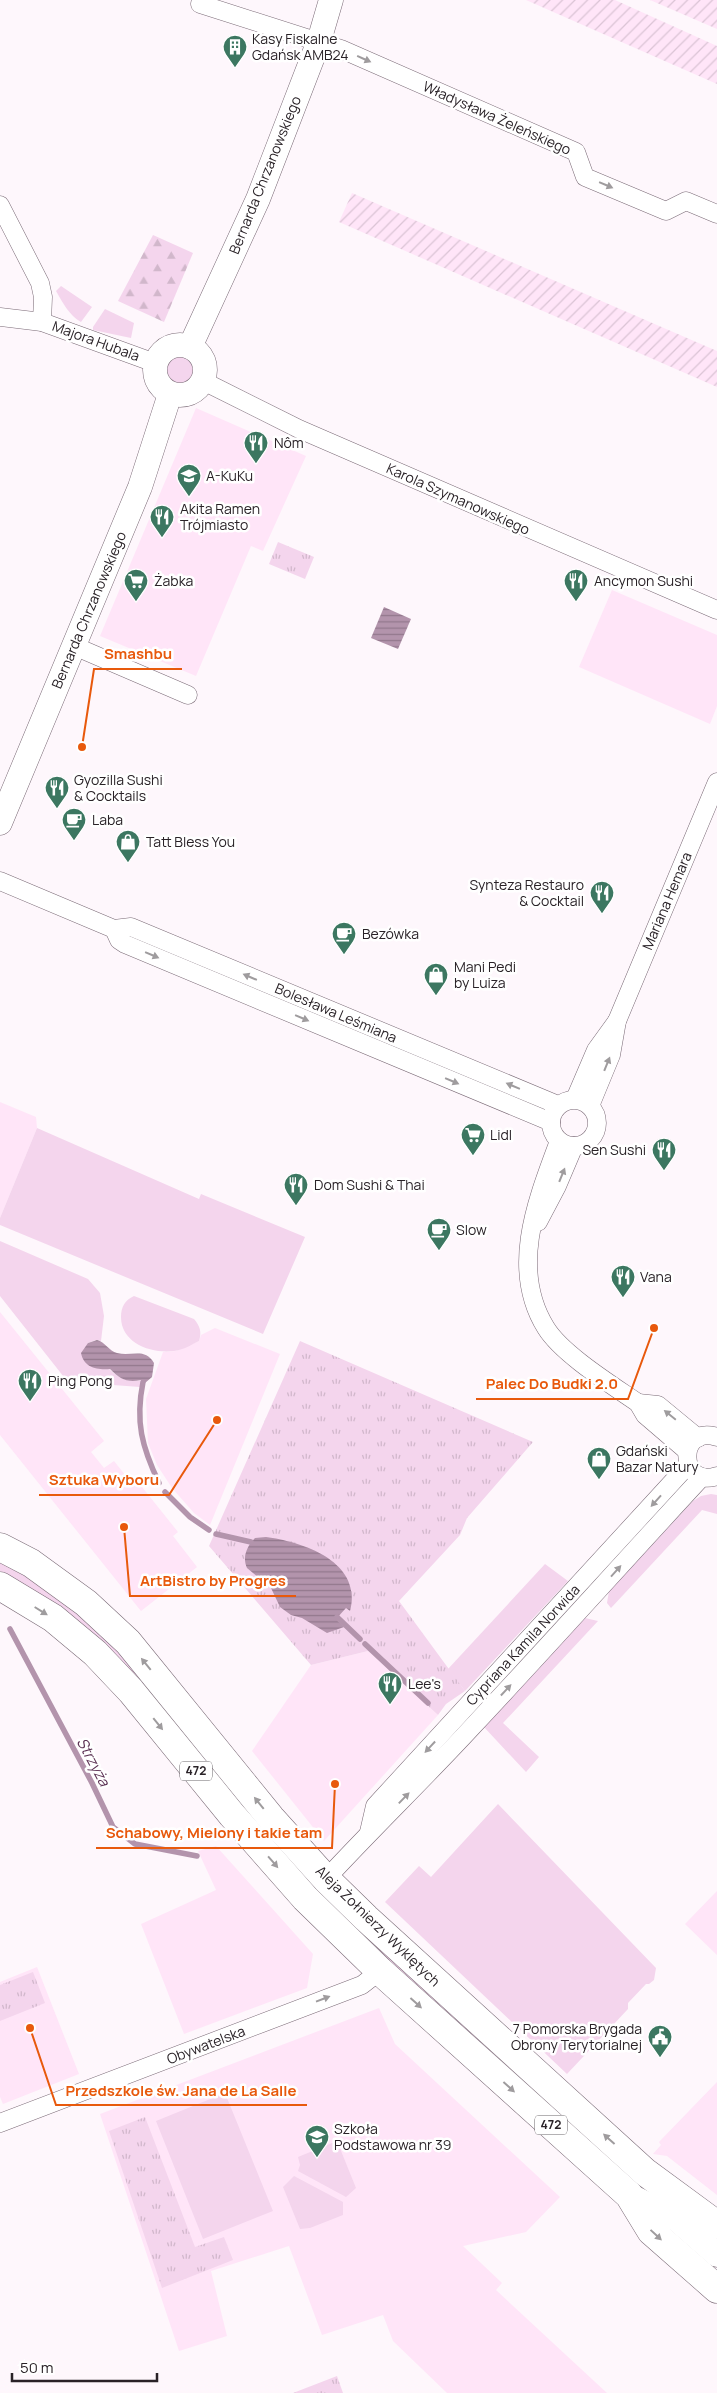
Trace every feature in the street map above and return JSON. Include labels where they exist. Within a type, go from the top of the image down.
[{"type":"main road","name":"Aleja Żołnierzy Wyklętych","points":[[0,1547],[31,1563],[86,1603],[128,1642],[271,1818],[326,1879],[366,1918],[645,2172]]},
{"type":"main road","name":"Aleja Żołnierzy Wyklętych","points":[[0,1586],[53,1618],[95,1653],[131,1691],[232,1815],[305,1898],[380,1970],[629,2195]]},
{"type":"main road","name":"472","points":[[645,2172],[717,2225]]},
{"type":"main road","name":"472","points":[[629,2195],[651,2231],[717,2289]]},
{"type":"street","name":"Władysława Żeleńskiego","points":[[202,0],[200,4],[319,41],[576,152],[586,177],[666,211],[686,201],[717,214]]},
{"type":"street","name":"Bernarda Chrzanowskiego","points":[[190,347],[258,199],[319,41],[331,0]]},
{"type":"street","name":"Majora Hubala","points":[[0,205],[40,283],[43,298],[42,322],[155,363]]},
{"type":"street","points":[[0,317],[42,322]]},
{"type":"street","points":[[180,345],[190,347],[204,361],[203,381],[198,388],[189,394],[180,396],[170,394],[162,389],[157,381],[154,372],[155,363],[161,353],[169,347],[180,345]]},
{"type":"street","name":"Karola Szymanowskiego","points":[[203,381],[299,429],[717,610]]},
{"type":"street","name":"Bernarda Chrzanowskiego","points":[[0,824],[140,488],[170,394]]},
{"type":"street","points":[[74,646],[188,695]]},
{"type":"street","name":"Mariana Hemara","points":[[583,1103],[596,1050],[617,1021],[717,782]]},
{"type":"street","name":"Bolesława Leśmiana","points":[[0,882],[114,929],[131,927],[558,1105]]},
{"type":"street","name":"Bolesława Leśmiana","points":[[114,929],[119,940],[125,944],[551,1122]]},
{"type":"street","points":[[566,1101],[583,1103],[596,1116],[594,1135],[585,1143],[566,1144],[552,1129],[551,1122],[558,1105],[566,1101]]},
{"type":"street","points":[[566,1144],[550,1202],[532,1233],[527,1271],[531,1294],[546,1328],[570,1353],[638,1403],[658,1405],[691,1451],[692,1470],[713,1477]]},
{"type":"street","points":[[691,1451],[705,1435],[717,1436]]},
{"type":"street","name":"Cypriana Kamila Norwida","points":[[369,1832],[375,1806],[691,1451]]},
{"type":"street","name":"Cypriana Kamila Norwida","points":[[326,1879],[369,1832],[388,1816],[713,1477]]},
{"type":"street","name":"Obywatelska","points":[[0,2123],[362,1985],[380,1970]]},
{"type":"street","name":"Aleja Żołnierzy Wyklętych","points":[[645,2172],[676,2219]]},
{"type":"street","name":"Aleja Żołnierzy Wyklętych","points":[[629,2195],[676,2219],[717,2255]]},
{"type":"shaded area","points":[[526,0],[615,0],[717,46],[717,84]]},
{"type":"shaded area","points":[[650,0],[717,0],[717,29]]},
{"type":"shaded area","points":[[352,193],[717,351],[717,387],[339,222]]},
{"type":"shaded area","points":[[196,408],[306,456],[263,551],[251,546],[196,676],[100,636]]},
{"type":"shaded area","points":[[612,590],[717,635],[717,706],[710,724],[579,667]]},
{"type":"shaded area","points":[[384,607],[411,619],[398,649],[371,638]]},
{"type":"shaded area","points":[[0,1102],[36,1117],[37,1128],[0,1218]]},
{"type":"shaded area","points":[[0,1312],[104,1441],[91,1452],[104,1468],[114,1461],[133,1485],[138,1482],[178,1532],[173,1536],[197,1567],[141,1611],[0,1435]]},
{"type":"shaded area","points":[[215,1328],[280,1354],[210,1525],[194,1513],[172,1488],[157,1465],[148,1443],[146,1399],[163,1352],[176,1351],[199,1341],[201,1335]]},
{"type":"shaded area","points":[[97,1340],[117,1353],[146,1355],[154,1363],[152,1377],[145,1383],[141,1380],[128,1380],[121,1378],[110,1369],[100,1369],[88,1365],[81,1353],[88,1343]]},
{"type":"shaded area","points":[[266,1537],[297,1544],[313,1550],[327,1557],[339,1567],[348,1579],[352,1594],[350,1611],[346,1608],[336,1619],[344,1627],[327,1633],[302,1618],[291,1615],[280,1607],[271,1588],[247,1568],[245,1560],[246,1552],[252,1541],[255,1538]]},
{"type":"shaded area","points":[[368,1651],[438,1715],[324,1841],[252,1751],[311,1665]]},
{"type":"shaded area","points":[[216,1846],[313,1954],[307,1988],[184,2034],[141,1924],[216,1890],[198,1851]]},
{"type":"shaded area","points":[[717,1891],[717,1955],[685,1924]]},
{"type":"shaded area","points":[[37,1967],[79,2074],[3,2104],[0,2097],[0,1982]]},
{"type":"shaded area","name":"Szkoła Podstawowa nr 39","points":[[379,2008],[395,2044],[560,2197],[526,2232],[463,2246],[502,2283],[496,2290],[607,2393],[447,2393],[393,2341],[383,2315],[322,2335],[289,2246],[211,2271],[227,2336],[179,2351],[100,2114]]},
{"type":"shaded area","points":[[717,2082],[717,2195],[667,2156],[653,2154],[661,2145],[659,2142]]},
{"type":"green space","points":[[153,235],[193,253],[164,322],[118,301]]},
{"type":"green space","points":[[61,286],[92,307],[81,322],[70,312],[56,291]]},
{"type":"green space","points":[[105,309],[134,323],[131,338],[93,330]]},
{"type":"green space","points":[[180,357],[189,361],[193,370],[189,379],[180,383],[171,379],[167,370],[171,361]]},
{"type":"green space","points":[[278,542],[314,557],[305,579],[269,564]]},
{"type":"green space","points":[[37,1128],[199,1199],[201,1194],[305,1237],[263,1334],[0,1225],[0,1218]]},
{"type":"green space","points":[[0,1241],[88,1279],[100,1293],[104,1316],[101,1341],[96,1340],[88,1343],[117,1376],[133,1381],[142,1380],[140,1387],[113,1385],[97,1380],[71,1386],[0,1296]]},
{"type":"green space","points":[[134,1296],[194,1319],[200,1329],[199,1341],[181,1350],[174,1351],[156,1351],[139,1345],[126,1334],[122,1326],[121,1317],[124,1304]]},
{"type":"green space","points":[[300,1341],[533,1442],[467,1518],[460,1535],[399,1601],[465,1691],[446,1704],[438,1715],[368,1651],[311,1665],[209,1546]]},
{"type":"green space","points":[[717,1495],[717,1514],[702,1510],[611,1608],[607,1603],[609,1591],[693,1501],[701,1496]]},
{"type":"green space","points":[[0,1557],[79,1610],[538,2091],[537,2093],[352,1929],[43,1596],[0,1571]]},
{"type":"green space","points":[[545,1564],[568,1581],[465,1691],[448,1669]]},
{"type":"green space","points":[[585,1618],[598,1621],[503,1723],[539,1757],[526,1772],[483,1726]]},
{"type":"green space","points":[[498,1804],[656,1968],[654,1980],[646,1984],[628,2003],[628,2009],[567,2074],[385,1902],[419,1866],[431,1877]]},
{"type":"green space","points":[[33,1972],[45,2003],[0,2021],[0,1985]]},
{"type":"green space","points":[[225,2093],[273,2211],[203,2239],[156,2121]]},
{"type":"green space","points":[[145,2117],[195,2247],[224,2237],[233,2260],[162,2288],[109,2131]]},
{"type":"green space","points":[[337,2141],[356,2188],[346,2197],[298,2171],[300,2165],[298,2157]]},
{"type":"green space","points":[[294,2176],[343,2202],[343,2215],[310,2228],[300,2229],[283,2187]]},
{"type":"green space","points":[[337,2376],[343,2393],[293,2393]]},
{"type":"waterway","points":[[143,1382],[140,1422],[144,1446],[159,1483]]},
{"type":"waterway","points":[[165,1492],[190,1517],[209,1530]]},
{"type":"waterway","points":[[216,1534],[251,1542]]},
{"type":"waterway","points":[[337,1617],[360,1639]]},
{"type":"waterway","name":"Strzyża","points":[[10,1629],[92,1783],[113,1827],[135,1844],[197,1856]]},
{"type":"waterway","points":[[365,1644],[428,1703]]},
{"type":"place","name":"Kasy Fiskalne Gdańsk AMB24","points":[[235,68]]},
{"type":"place","name":"Nôm","points":[[256,464]]},
{"type":"place","name":"A-KuKu","points":[[189,497]]},
{"type":"place","name":"Akita Ramen Trójmiasto","points":[[162,538]]},
{"type":"place","name":"Żabka","points":[[136,602]]},
{"type":"place","name":"Ancymon Sushi","points":[[576,602]]},
{"type":"place","name":"Smashbu","points":[[82,747]]},
{"type":"place","name":"Gyozilla Sushi & Cocktails","points":[[57,809]]},
{"type":"place","name":"Laba","points":[[74,841]]},
{"type":"place","name":"Tatt Bless You","points":[[128,863]]},
{"type":"place","name":"Synteza Restauro & Cocktail","points":[[602,914]]},
{"type":"place","name":"Bezówka","points":[[344,955]]},
{"type":"place","name":"Mani Pedi by Luiza","points":[[436,996]]},
{"type":"place","name":"Lidl","points":[[473,1156]]},
{"type":"place","name":"Sen Sushi","points":[[664,1171]]},
{"type":"place","name":"Dom Sushi & Thai","points":[[296,1206]]},
{"type":"place","name":"Slow","points":[[439,1251]]},
{"type":"place","name":"Vana","points":[[623,1298]]},
{"type":"place","name":"Palec Do Budki 2.0","points":[[654,1328]]},
{"type":"place","name":"Ping Pong","points":[[30,1402]]},
{"type":"place","name":"Sztuka Wyboru","points":[[217,1420]]},
{"type":"place","name":"Gdański Bazar Natury","points":[[599,1480]]},
{"type":"place","name":"ArtBistro by Progres","points":[[124,1527]]},
{"type":"place","name":"Lee's","points":[[390,1705]]},
{"type":"place","name":"Schabowy, Mielony i takie tam","points":[[335,1784]]},
{"type":"place","name":"Przedszkole św. Jana de La Salle","points":[[30,2028]]},
{"type":"place","name":"7 Pomorska Brygada Obrony Terytorialnej","points":[[660,2058]]},
{"type":"place","name":"Szkoła Podstawowa nr 39","points":[[317,2158]]}]
